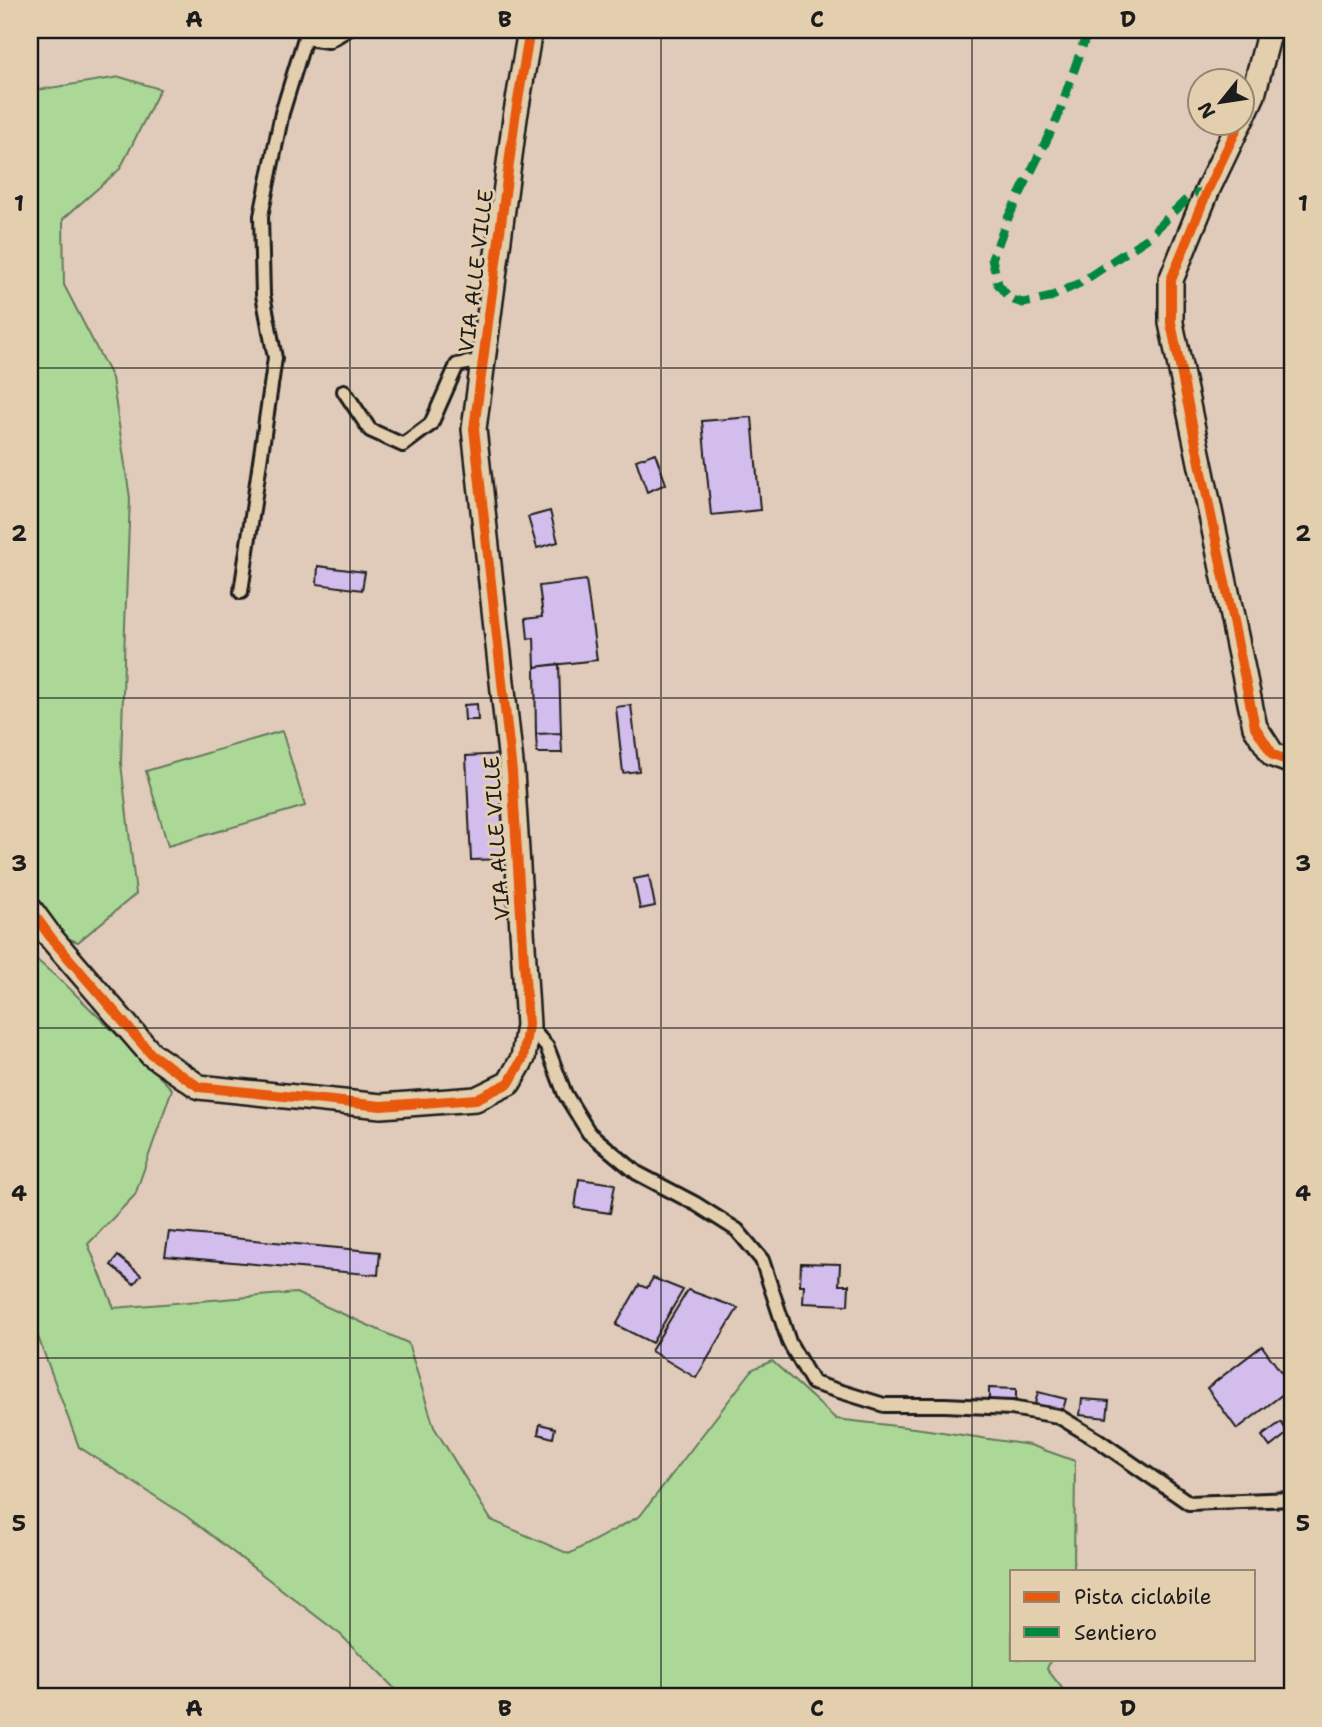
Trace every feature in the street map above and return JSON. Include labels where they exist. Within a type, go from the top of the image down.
[{"type":"street","name":"VIA ALLE VILLE","points":[[30,909],[52,939],[151,1054],[199,1087],[381,1106],[476,1099],[509,1083],[523,1058],[528,1025],[512,772],[474,429],[515,118],[530,30]]},
{"type":"street","points":[[1256,84],[1270,30]]},
{"type":"street","points":[[1234,136],[1208,189],[1171,280],[1171,323],[1255,727],[1273,755],[1292,762]]},
{"type":"lane","points":[[241,592],[275,358],[263,295],[261,216],[282,113],[304,34],[328,41],[347,30]]},
{"type":"lane","points":[[344,391],[370,430],[403,445],[431,424],[457,365],[484,360]]},
{"type":"lane","points":[[528,1025],[547,1047],[565,1094],[589,1133],[637,1173],[696,1204],[737,1230],[762,1260],[789,1342],[813,1382],[884,1405],[1011,1408],[1058,1416],[1098,1440],[1189,1503],[1292,1499]]},
{"type":"green space","points":[[120,77],[160,89],[120,169],[63,219],[64,285],[112,378],[130,498],[121,763],[136,894],[78,942],[30,925],[30,91]]},
{"type":"green space","points":[[282,731],[305,806],[168,846],[146,771]]},
{"type":"green space","points":[[30,954],[68,987],[172,1089],[135,1195],[88,1244],[114,1308],[296,1293],[408,1343],[434,1427],[491,1520],[569,1554],[640,1516],[753,1369],[772,1361],[836,1419],[1030,1445],[1075,1461],[1074,1570],[1010,1570],[1010,1660],[1051,1660],[1047,1669],[1069,1697],[403,1697],[341,1635],[186,1516],[79,1447],[30,1315]]},
{"type":"building","points":[[752,417],[760,510],[711,515],[702,421]]},
{"type":"building","points":[[655,453],[666,484],[647,492],[636,460]]},
{"type":"building","points":[[550,511],[558,542],[537,548],[528,517]]},
{"type":"building","points":[[318,566],[365,572],[362,590],[317,584]]},
{"type":"building","points":[[586,580],[597,660],[535,667],[534,638],[528,639],[526,618],[543,616],[539,586]]},
{"type":"building","points":[[559,664],[561,733],[536,734],[535,667]]},
{"type":"building","points":[[477,704],[478,720],[465,720],[464,705]]},
{"type":"building","points":[[631,705],[639,771],[623,773],[616,707]]},
{"type":"building","points":[[561,733],[562,753],[537,753],[536,734]]},
{"type":"building","points":[[505,754],[509,859],[471,860],[466,756]]},
{"type":"building","points":[[649,876],[655,906],[640,909],[634,879]]},
{"type":"building","points":[[579,1179],[615,1184],[610,1213],[575,1208]]},
{"type":"building","points":[[169,1232],[380,1252],[378,1275],[165,1256]]},
{"type":"building","points":[[118,1256],[141,1275],[134,1284],[111,1265]]},
{"type":"building","points":[[801,1263],[840,1264],[839,1285],[849,1285],[848,1305],[803,1303]]},
{"type":"building","points":[[653,1278],[683,1290],[652,1343],[616,1325],[639,1285],[647,1288]]},
{"type":"building","points":[[688,1290],[738,1308],[696,1378],[651,1351]]},
{"type":"building","points":[[1262,1346],[1292,1387],[1237,1429],[1207,1388]]},
{"type":"building","points":[[989,1388],[1016,1389],[1016,1400],[989,1400]]},
{"type":"building","points":[[1038,1392],[1066,1399],[1061,1416],[1034,1408]]},
{"type":"building","points":[[1082,1399],[1109,1401],[1107,1418],[1080,1415]]},
{"type":"building","points":[[1281,1422],[1288,1433],[1270,1447],[1262,1436]]},
{"type":"building","points":[[540,1424],[555,1428],[553,1438],[538,1434]]},
{"type":"marked path","points":[[1088,30],[1057,119],[1008,218],[992,259],[998,284],[1010,299],[1023,303],[1048,298],[1080,283],[1146,239],[1187,199],[1208,189]]},
{"type":"cycle path","points":[[30,909],[52,939],[151,1054],[199,1087],[381,1106],[476,1099],[509,1083],[523,1058],[528,1025],[512,772],[474,429],[515,118],[530,30]]},
{"type":"cycle path","points":[[1233,136],[1208,189],[1171,280],[1171,323],[1255,727],[1273,755],[1292,762]]}]
